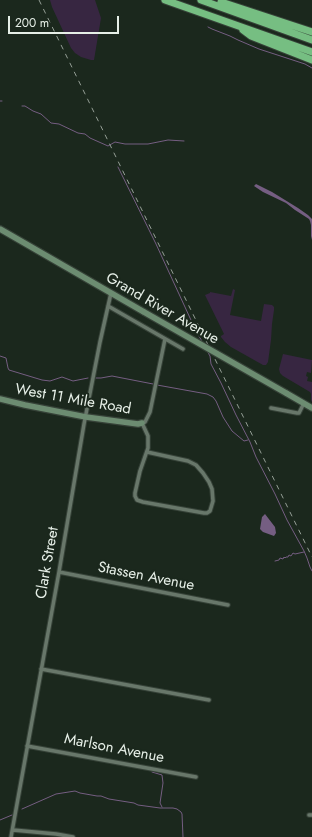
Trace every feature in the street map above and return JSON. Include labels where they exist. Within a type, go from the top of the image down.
[{"type":"highway","points":[[165,0],[312,52]]},
{"type":"highway","points":[[201,0],[312,40]]},
{"type":"highway","points":[[214,0],[312,32]]},
{"type":"highway","points":[[239,26],[251,36],[312,60]]},
{"type":"main road","name":"Grand River Avenue","points":[[0,229],[312,408]]},
{"type":"main road","name":"West 11 Mile Road","points":[[0,399],[86,417],[138,424],[142,423]]},
{"type":"street","name":"Clark Street","points":[[11,837],[86,417],[111,293]]},
{"type":"street","points":[[108,306],[183,349]]},
{"type":"street","points":[[147,452],[188,461],[196,465],[204,473],[212,489],[213,501],[211,508],[207,513],[204,514],[143,502],[137,500],[135,496],[140,471],[147,452],[148,442],[148,436],[142,423],[145,422],[150,412],[165,339]]},
{"type":"street","points":[[271,408],[299,413],[304,404]]},
{"type":"street","name":"Stassen Avenue","points":[[59,572],[228,605]]},
{"type":"street","points":[[41,669],[209,700]]},
{"type":"street","name":"Marlson Avenue","points":[[27,746],[196,777]]},
{"type":"street","points":[[13,830],[73,837]]},
{"type":"shaded area","points":[[50,0],[95,0],[101,18],[94,60],[81,57],[71,48]]},
{"type":"shaded area","points":[[256,184],[298,208],[312,219],[312,240],[309,219],[286,203],[254,186]]},
{"type":"shaded area","points":[[233,289],[235,290],[230,315],[261,321],[264,304],[272,305],[274,307],[268,362],[266,365],[263,365],[231,347],[221,337],[224,334],[205,295],[210,292],[231,296]]},
{"type":"shaded area","points":[[283,354],[312,360],[311,373],[307,372],[306,376],[308,377],[307,381],[312,382],[312,402],[310,392],[280,373],[279,369]]},
{"type":"shaded area","points":[[265,514],[275,527],[276,533],[274,536],[263,532],[260,529],[262,517]]},
{"type":"waterway","points":[[208,27],[259,49],[305,64],[312,68]]},
{"type":"waterway","points":[[22,106],[41,114],[51,123],[59,124],[78,133],[85,134],[90,138],[108,146],[115,142],[125,144],[148,144],[168,140],[184,141]]},
{"type":"waterway","points":[[118,167],[203,343]]},
{"type":"waterway","points":[[207,351],[210,356],[211,364],[287,520],[304,551],[312,571]]},
{"type":"waterway","points":[[0,356],[6,358],[9,370],[42,380],[50,381],[62,377],[73,381],[88,378]]},
{"type":"waterway","points":[[96,378],[112,376],[153,384]]},
{"type":"waterway","points":[[157,385],[207,394],[213,397],[232,431],[244,441],[248,440]]},
{"type":"waterway","points":[[275,561],[279,560],[280,558],[283,559],[284,557],[288,557],[289,555],[291,556],[293,553],[304,552]]},
{"type":"waterway","points":[[152,772],[162,775],[163,783],[160,803],[162,807]]},
{"type":"waterway","points":[[22,809],[56,794],[75,791],[138,805],[173,808],[177,809],[182,814],[183,837]]},
{"type":"waterway","points":[[0,820],[12,815]]},
{"type":"railway","points":[[39,0],[312,557]]}]
